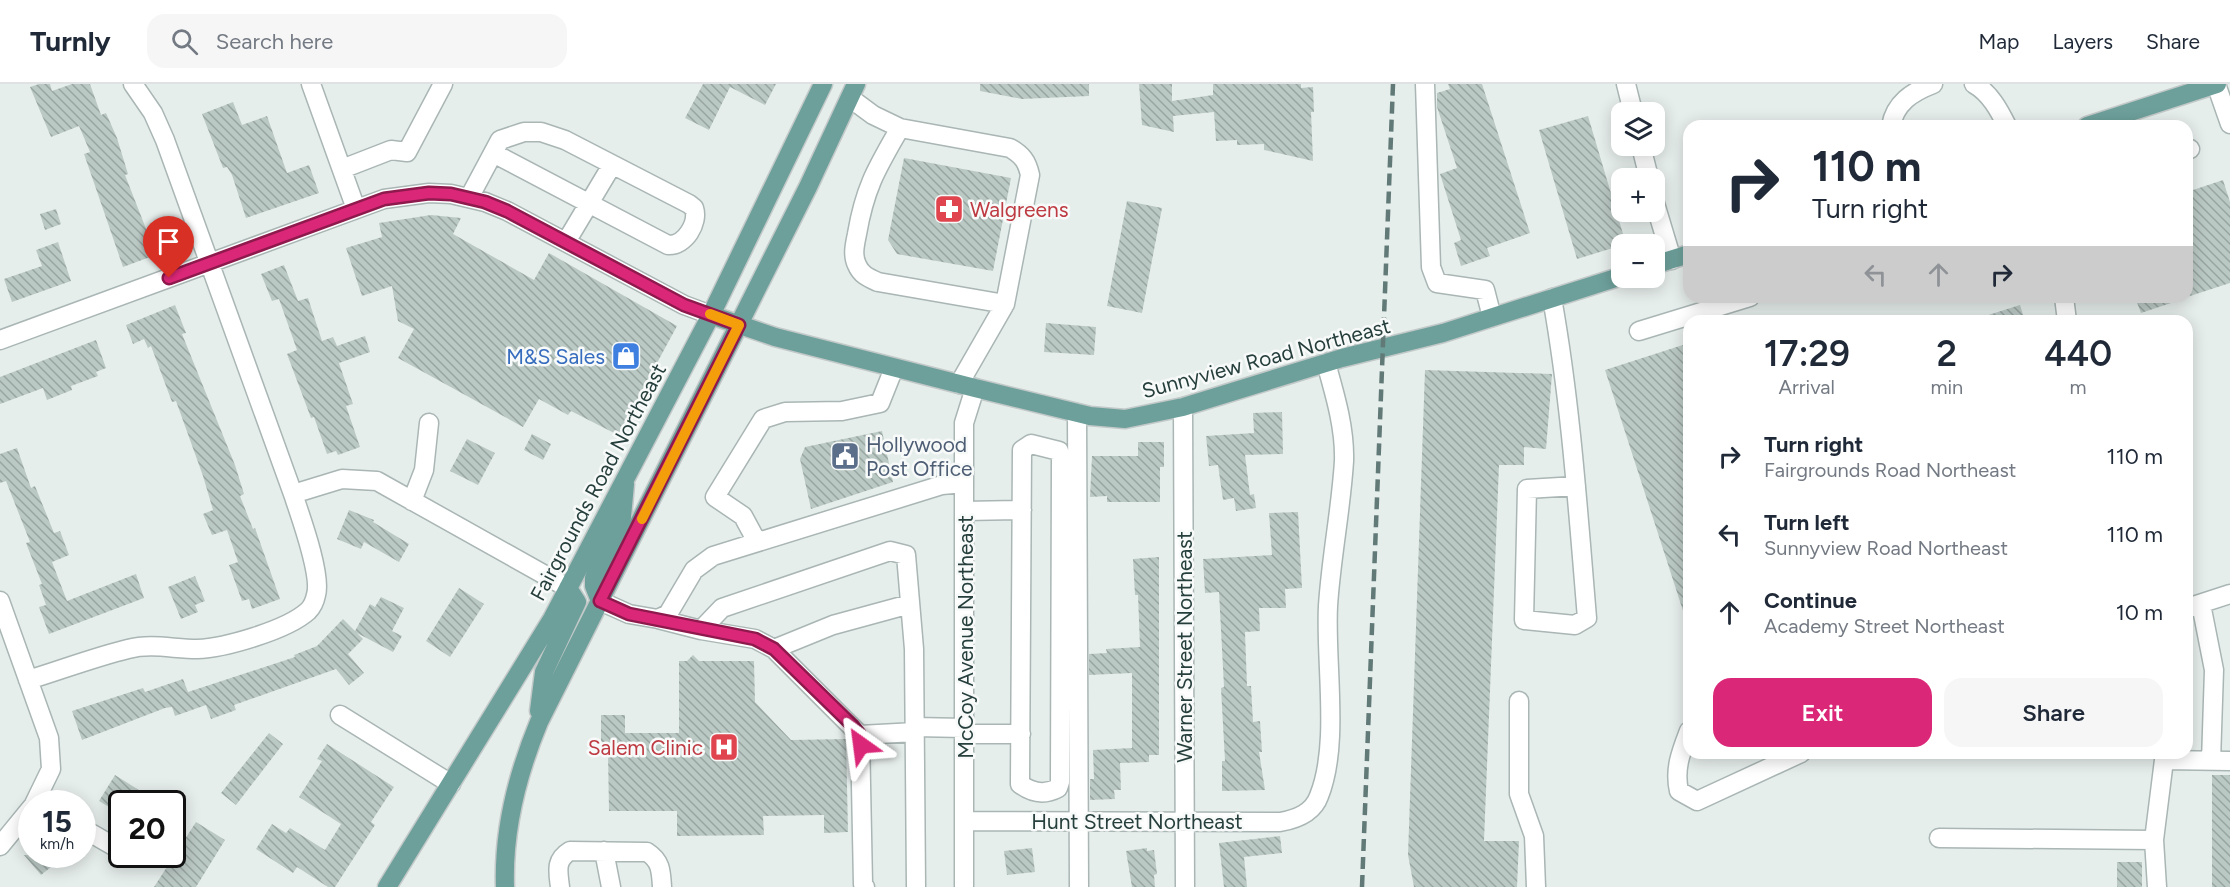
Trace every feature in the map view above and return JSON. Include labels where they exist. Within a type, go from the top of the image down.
[{"type":"main road","name":"Fairgrounds Road Northeast","points":[[387,887],[452,784],[568,588],[711,315],[823,84]]},
{"type":"main road","points":[[2110,120],[2217,84]]},
{"type":"main road","points":[[505,887],[507,833],[516,785],[538,722],[739,325],[853,91]]},
{"type":"main road","name":"Sunnyview Road Northeast","points":[[711,315],[739,325],[894,368],[1077,413],[1125,418],[1183,407],[1326,363],[1409,342],[1611,279]]},
{"type":"main road","points":[[600,601],[594,586],[594,578],[625,507],[625,479]]},
{"type":"main road","points":[[538,722],[544,672],[577,602],[568,588]]},
{"type":"street","points":[[28,680],[129,648],[147,645],[198,649],[261,634],[300,617],[310,609],[318,586],[306,531],[211,263],[161,131],[153,113],[133,84]]},
{"type":"street","points":[[311,84],[356,209]]},
{"type":"street","points":[[342,169],[391,150],[407,152],[443,84]]},
{"type":"street","points":[[1425,84],[1431,267],[1437,283],[1485,290],[1492,317]]},
{"type":"street","points":[[1626,84],[1630,102]]},
{"type":"street","points":[[1892,120],[1894,113],[1913,92],[1933,84]]},
{"type":"street","points":[[1974,84],[1981,88],[1998,107],[2004,120]]},
{"type":"street","points":[[2217,84],[2230,124]]},
{"type":"street","points":[[853,91],[873,115],[900,128],[1010,148],[1028,163],[1030,175],[1005,304],[878,282],[865,276],[857,265],[853,252],[862,201],[869,183],[900,128]]},
{"type":"street","points":[[469,198],[493,153],[500,140],[524,132],[541,132],[565,140],[694,208],[694,219],[684,240],[674,246],[668,246],[493,153]]},
{"type":"street","points":[[566,242],[591,204],[612,165]]},
{"type":"street","points":[[0,340],[356,209],[384,199],[408,194],[451,194],[507,211],[684,305],[711,315]]},
{"type":"street","points":[[1661,222],[1672,260]]},
{"type":"street","points":[[1552,298],[1566,376],[1576,486],[1587,618],[1575,625],[1524,620],[1527,489],[1576,486]]},
{"type":"street","points":[[1691,315],[1730,303]]},
{"type":"street","name":"McCoy Avenue Northeast","points":[[964,887],[964,423],[967,386],[1005,304]]},
{"type":"street","points":[[1639,331],[1683,318]]},
{"type":"street","name":"Hunt Street Northeast","points":[[965,821],[1280,822],[1296,819],[1308,812],[1319,798],[1325,778],[1329,732],[1328,606],[1344,459],[1337,402],[1326,363]]},
{"type":"street","points":[[757,543],[743,516],[715,497],[763,419],[785,412],[842,411],[880,403],[894,368]]},
{"type":"street","name":"Warner Street Northeast","points":[[1183,407],[1185,887]]},
{"type":"street","points":[[1077,413],[1079,887]]},
{"type":"street","points":[[412,501],[424,470],[429,423]]},
{"type":"street","points":[[1031,444],[1059,451],[1058,788],[1041,793],[1028,790],[1020,784],[1021,734],[1022,450],[1031,444]]},
{"type":"street","points":[[293,494],[342,479],[363,478],[377,481],[568,588]]},
{"type":"street","points":[[658,619],[668,614],[694,570],[713,556],[942,485],[964,483]]},
{"type":"street","points":[[964,511],[1022,510]]},
{"type":"street","points":[[701,630],[722,608],[890,551],[906,555],[914,649],[916,887]]},
{"type":"street","points":[[2211,761],[2214,670],[2194,606],[2230,594]]},
{"type":"street","points":[[0,601],[49,738],[51,769],[43,790]]},
{"type":"street","points":[[600,601],[629,614],[755,639],[774,649],[860,735],[862,884],[866,887]]},
{"type":"street","points":[[774,649],[833,625],[910,604]]},
{"type":"street","points":[[1519,701],[1519,794],[1534,836],[1536,887]]},
{"type":"street","points":[[340,715],[452,784]]},
{"type":"street","points":[[860,735],[914,729],[1021,734]]},
{"type":"street","points":[[1683,747],[1676,777],[1679,791],[1697,801],[1788,759]]},
{"type":"street","points":[[2157,887],[2154,840],[2164,759]]},
{"type":"street","points":[[2188,759],[2230,761]]},
{"type":"street","points":[[0,846],[18,826]]},
{"type":"street","points":[[1939,838],[2154,840]]},
{"type":"street","points":[[560,887],[557,867],[561,856],[570,851],[647,852],[656,858],[660,866],[662,887]]},
{"type":"street","points":[[604,851],[611,887]]},
{"type":"building","points":[[50,84],[52,91],[72,84],[90,84],[101,115],[106,113],[117,138],[128,174],[125,175],[150,239],[155,237],[161,253],[123,267],[84,154],[90,152],[79,126],[51,137],[30,87]]},
{"type":"building","points":[[703,84],[776,84],[765,105],[730,87],[709,130],[685,118]]},
{"type":"building","points":[[980,84],[1089,84],[1089,96],[1022,99],[980,91]]},
{"type":"building","points":[[1139,84],[1172,84],[1172,101],[1213,95],[1213,84],[1301,84],[1301,88],[1313,87],[1314,112],[1311,112],[1313,161],[1264,150],[1264,144],[1237,145],[1237,140],[1216,141],[1214,112],[1173,116],[1174,132],[1142,125]]},
{"type":"building","points":[[1448,84],[1482,84],[1530,233],[1487,248],[1490,256],[1461,266],[1454,243],[1461,240],[1440,174],[1457,168],[1437,107],[1437,93],[1450,89]]},
{"type":"building","points":[[233,102],[242,125],[267,116],[287,173],[309,165],[319,193],[246,218],[232,175],[227,167],[223,168],[202,114]]},
{"type":"building","points":[[1588,116],[1611,193],[1611,222],[1619,222],[1623,234],[1611,234],[1611,249],[1577,259],[1539,130]]},
{"type":"building","name":"Walgreens","points":[[904,158],[1011,178],[993,271],[897,254],[888,240]]},
{"type":"building","points":[[2223,180],[2230,202],[2230,283],[2193,295],[2193,190]]},
{"type":"building","points":[[1127,201],[1162,208],[1142,313],[1107,306]]},
{"type":"building","points":[[56,209],[61,224],[45,230],[40,214]]},
{"type":"building","points":[[431,215],[461,218],[453,234],[534,280],[549,253],[677,326],[618,435],[571,411],[568,415],[539,399],[523,427],[398,358],[414,329],[398,321],[392,286],[362,296],[346,248],[382,237],[379,223]]},
{"type":"building","points":[[58,242],[71,281],[12,302],[4,279],[42,266],[36,250]]},
{"type":"building","points":[[284,265],[298,301],[308,298],[322,341],[333,337],[337,346],[365,336],[370,352],[339,363],[353,404],[346,406],[360,447],[338,455],[336,451],[327,454],[314,417],[311,418],[287,354],[297,350],[279,299],[272,301],[261,274]]},
{"type":"building","points":[[2137,303],[2171,303],[2141,313]]},
{"type":"building","points":[[175,305],[186,333],[182,334],[235,465],[244,494],[240,496],[253,529],[255,528],[280,599],[252,609],[249,599],[242,601],[229,565],[238,562],[227,530],[212,535],[203,514],[213,510],[176,401],[172,402],[151,346],[148,348],[144,339],[133,344],[126,325]]},
{"type":"building","points":[[2020,305],[2023,315],[1988,315]]},
{"type":"building","points":[[1046,323],[1096,327],[1094,355],[1044,352]]},
{"type":"building","points":[[96,340],[106,368],[96,372],[98,376],[71,386],[72,390],[47,400],[43,388],[0,404],[0,377]]},
{"type":"building","points":[[1683,345],[1683,611],[1605,370]]},
{"type":"building","points":[[1425,370],[1552,374],[1546,449],[1524,447],[1524,465],[1499,465],[1484,841],[1519,841],[1517,887],[1414,887],[1408,855]]},
{"type":"building","points":[[1282,412],[1283,454],[1245,455],[1250,495],[1254,494],[1256,508],[1236,511],[1234,498],[1223,500],[1218,465],[1209,466],[1206,436],[1254,433],[1253,413]]},
{"type":"building","points":[[882,431],[893,482],[811,509],[800,459],[805,447]]},
{"type":"building","points":[[532,434],[551,444],[543,460],[524,450]]},
{"type":"building","points":[[467,439],[495,453],[478,485],[450,471]]},
{"type":"building","points":[[1138,442],[1164,442],[1164,467],[1160,467],[1160,502],[1107,502],[1107,496],[1090,497],[1092,456],[1138,456]]},
{"type":"building","points":[[17,448],[31,488],[35,486],[54,533],[60,531],[69,555],[52,562],[67,601],[136,574],[144,598],[49,634],[39,607],[46,605],[39,585],[42,584],[26,543],[30,542],[6,481],[0,483],[0,454]]},
{"type":"building","points":[[349,510],[374,520],[373,522],[409,544],[399,562],[364,542],[361,549],[337,539]]},
{"type":"building","points":[[1298,512],[1302,588],[1285,589],[1286,608],[1259,608],[1260,631],[1245,632],[1247,686],[1251,686],[1253,722],[1260,721],[1262,752],[1259,752],[1265,790],[1222,791],[1222,761],[1225,761],[1221,688],[1224,687],[1219,592],[1205,593],[1203,559],[1272,555],[1269,513]]},
{"type":"building","points":[[1159,557],[1159,755],[1149,755],[1149,762],[1120,763],[1121,790],[1114,790],[1115,799],[1090,800],[1090,779],[1094,779],[1093,750],[1132,748],[1132,673],[1089,675],[1089,654],[1107,653],[1106,649],[1140,647],[1138,595],[1135,595],[1133,559]]},
{"type":"building","points":[[195,576],[205,601],[195,605],[198,612],[181,619],[168,587]]},
{"type":"building","points":[[459,588],[484,604],[450,657],[426,641]]},
{"type":"building","points":[[381,597],[404,608],[392,631],[402,636],[393,652],[357,633],[363,639],[348,654],[364,673],[349,685],[336,669],[234,705],[236,710],[211,719],[206,705],[175,716],[172,707],[165,708],[82,740],[72,711],[143,688],[145,692],[183,679],[188,692],[295,657],[294,655],[317,646],[343,619],[355,631],[370,604],[375,607]]},
{"type":"building","name":"Salem Clinic","points":[[693,655],[699,661],[754,661],[755,702],[791,740],[846,739],[848,832],[824,833],[824,815],[763,816],[764,835],[677,836],[677,811],[609,811],[608,754],[601,754],[601,715],[625,715],[625,733],[679,733],[679,661],[687,661]]},
{"type":"building","points":[[269,733],[283,744],[236,805],[221,793]]},
{"type":"building","points":[[327,744],[394,787],[371,822],[375,825],[335,887],[328,887],[297,867],[293,873],[256,849],[272,824],[286,833],[290,828],[325,850],[341,824],[299,797],[322,761],[317,759]]},
{"type":"building","points":[[115,775],[139,790],[108,790],[108,806],[99,801]]},
{"type":"building","points":[[2212,775],[2230,775],[2230,887],[2212,887]]},
{"type":"building","points":[[196,822],[225,840],[196,887],[154,887],[166,868],[186,868],[186,837]]},
{"type":"building","points":[[1280,836],[1282,853],[1244,857],[1247,887],[1224,887],[1219,843]]},
{"type":"building","points":[[1032,848],[1035,872],[1007,875],[1004,851]]},
{"type":"building","points":[[1147,848],[1147,851],[1154,850],[1157,874],[1154,875],[1155,887],[1132,887],[1126,851]]},
{"type":"building","points":[[2117,862],[2142,862],[2142,887],[2117,887]]},
{"type":"building","points":[[35,868],[50,868],[41,875]]},
{"type":"railway","points":[[1362,887],[1393,84]]},
{"type":"slow traffic","points":[[642,519],[739,325],[710,314]]},
{"type":"place","name":"Walgreens","points":[[949,209]]},
{"type":"place","name":"M&S Sales","points":[[626,356]]},
{"type":"place","name":"Hollywood Post Office","points":[[845,456]]},
{"type":"place","name":"Salem Clinic","points":[[724,747]]},
{"type":"route","points":[[169,278],[384,199],[408,194],[451,194],[485,202],[507,211],[684,305],[739,325],[600,601],[629,614],[755,639],[774,649],[852,725],[860,735],[861,745]]}]
